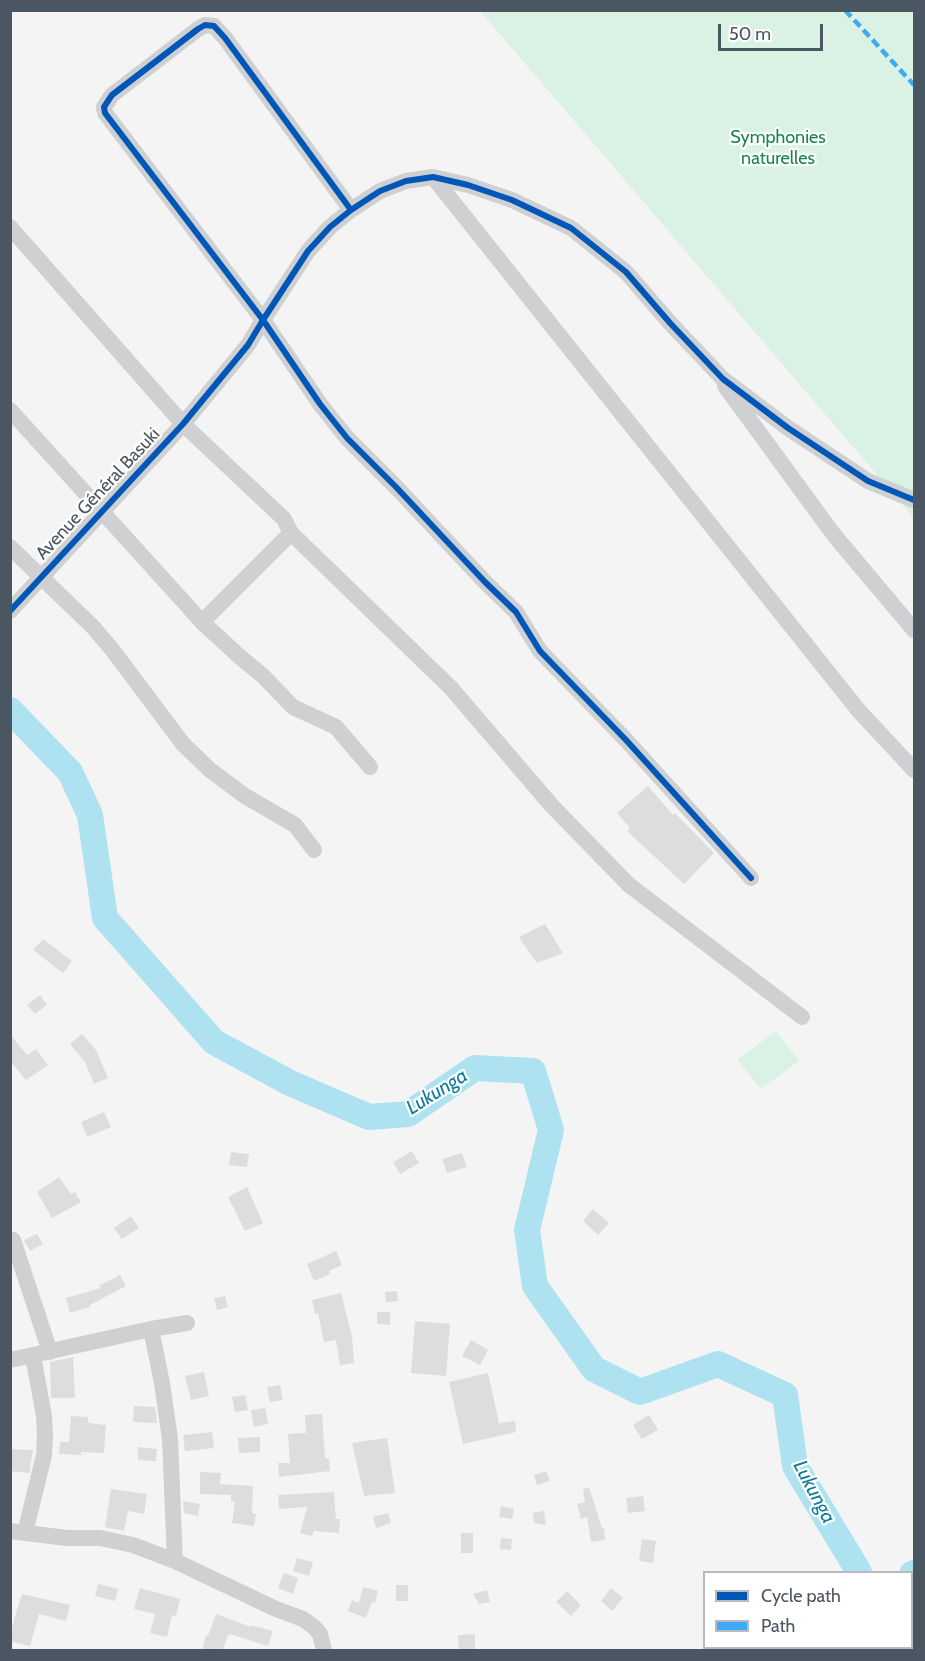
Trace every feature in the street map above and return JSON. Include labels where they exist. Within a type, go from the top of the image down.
[{"type":"street","points":[[351,210],[214,26],[205,25],[198,29],[112,95],[104,107],[105,113],[263,320],[320,404],[347,438],[516,612],[540,651],[634,749],[751,878]]},
{"type":"street","name":"Avenue Général Basuki","points":[[10,611],[183,424],[248,345],[308,251],[330,227],[380,191],[406,181],[433,177]]},
{"type":"street","points":[[433,177],[468,185],[512,200],[571,228],[626,272],[723,379],[788,428],[868,481],[915,501]]},
{"type":"street","points":[[433,177],[859,711],[915,770]]},
{"type":"street","points":[[10,227],[183,424],[284,519],[291,533],[451,688],[552,806],[629,885],[802,1017]]},
{"type":"street","points":[[703,357],[834,535],[915,630]]},
{"type":"street","points":[[10,410],[202,622],[262,675],[293,707],[336,727],[370,767]]},
{"type":"street","points":[[202,622],[291,533]]},
{"type":"street","points":[[10,547],[94,628],[183,744],[210,770],[245,796],[295,825],[314,850]]},
{"type":"street","points":[[13,1240],[50,1352]]},
{"type":"street","points":[[10,1360],[186,1323]]},
{"type":"street","points":[[151,1329],[170,1438],[175,1561]]},
{"type":"street","points":[[33,1356],[44,1416],[44,1455],[18,1532],[67,1538],[100,1538],[133,1545],[175,1561],[256,1600],[303,1619],[320,1634],[324,1650]]},
{"type":"green space","name":"Symphonies naturelles","points":[[480,11],[914,11],[914,518]]},
{"type":"green space","points":[[776,1031],[799,1061],[761,1089],[737,1060]]},
{"type":"building","points":[[648,786],[673,815],[675,813],[714,853],[684,884],[627,831],[630,828],[617,813]]},
{"type":"building","points":[[545,924],[563,953],[537,963],[519,937]]},
{"type":"building","points":[[43,939],[72,961],[63,973],[33,950]]},
{"type":"building","points":[[40,995],[47,1005],[35,1014],[27,1005]]},
{"type":"building","points":[[10,1034],[27,1055],[36,1049],[48,1065],[26,1080],[10,1061]]},
{"type":"building","points":[[82,1034],[96,1050],[108,1078],[94,1084],[85,1062],[70,1044]]},
{"type":"building","points":[[104,1112],[111,1127],[87,1137],[81,1122]]},
{"type":"building","points":[[412,1151],[419,1163],[400,1174],[393,1162]]},
{"type":"building","points":[[231,1152],[249,1154],[247,1167],[229,1165]]},
{"type":"building","points":[[462,1153],[467,1167],[447,1173],[442,1159]]},
{"type":"building","points":[[59,1177],[71,1194],[75,1192],[81,1202],[52,1218],[37,1192]]},
{"type":"building","points":[[247,1187],[263,1223],[245,1231],[228,1197]]},
{"type":"building","points":[[593,1209],[609,1223],[598,1235],[583,1221]]},
{"type":"building","points":[[131,1216],[139,1228],[122,1239],[114,1228]]},
{"type":"building","points":[[37,1234],[43,1244],[30,1251],[24,1240]]},
{"type":"building","points":[[336,1251],[342,1265],[329,1271],[330,1274],[314,1281],[307,1264]]},
{"type":"building","points":[[120,1275],[126,1286],[90,1307],[70,1313],[66,1298],[101,1288],[99,1286]]},
{"type":"building","points":[[397,1291],[398,1301],[386,1302],[385,1292]]},
{"type":"building","points":[[341,1293],[352,1337],[354,1363],[340,1365],[336,1340],[324,1342],[318,1313],[315,1314],[312,1300]]},
{"type":"building","points":[[225,1296],[228,1307],[217,1310],[214,1298]]},
{"type":"building","points":[[377,1312],[390,1312],[390,1325],[377,1324]]},
{"type":"building","points":[[415,1321],[450,1324],[446,1376],[411,1373]]},
{"type":"building","points":[[471,1340],[488,1350],[480,1365],[462,1356]]},
{"type":"building","points":[[73,1357],[75,1398],[51,1398],[50,1362]]},
{"type":"building","points":[[204,1372],[209,1396],[191,1400],[185,1376]]},
{"type":"building","points":[[488,1373],[499,1423],[515,1421],[516,1432],[463,1444],[449,1382]]},
{"type":"building","points":[[280,1385],[283,1400],[270,1402],[267,1387]]},
{"type":"building","points":[[245,1395],[248,1410],[235,1412],[232,1397]]},
{"type":"building","points":[[134,1406],[155,1407],[157,1423],[133,1422]]},
{"type":"building","points":[[265,1408],[268,1424],[254,1427],[251,1410]]},
{"type":"building","points":[[322,1414],[325,1458],[329,1458],[330,1471],[279,1477],[278,1463],[290,1463],[288,1434],[306,1433],[305,1415]]},
{"type":"building","points":[[649,1415],[658,1430],[642,1439],[633,1425]]},
{"type":"building","points":[[71,1416],[88,1417],[88,1423],[106,1425],[104,1453],[59,1454],[60,1442],[69,1442]]},
{"type":"building","points":[[212,1432],[214,1448],[185,1451],[183,1435]]},
{"type":"building","points":[[260,1437],[260,1452],[239,1453],[238,1438]]},
{"type":"building","points":[[387,1438],[395,1493],[364,1496],[352,1443]]},
{"type":"building","points":[[138,1447],[157,1449],[156,1461],[138,1460]]},
{"type":"building","points":[[10,1449],[33,1450],[29,1473],[10,1471]]},
{"type":"building","points":[[546,1471],[550,1481],[537,1485],[534,1475]]},
{"type":"building","points":[[200,1472],[221,1473],[220,1484],[253,1486],[252,1513],[256,1514],[254,1526],[232,1523],[235,1502],[231,1502],[231,1495],[200,1494]]},
{"type":"building","points":[[589,1487],[602,1528],[604,1528],[605,1540],[591,1542],[587,1517],[581,1519],[577,1504],[585,1502],[583,1489]]},
{"type":"building","points":[[111,1489],[147,1494],[144,1514],[128,1511],[124,1531],[105,1527]]},
{"type":"building","points":[[334,1492],[336,1519],[340,1519],[339,1533],[314,1531],[312,1536],[300,1533],[307,1507],[279,1509],[278,1495]]},
{"type":"building","points":[[643,1496],[645,1511],[628,1513],[626,1498]]},
{"type":"building","points":[[183,1501],[200,1504],[198,1516],[184,1513]]},
{"type":"building","points":[[501,1506],[514,1509],[512,1519],[499,1517]]},
{"type":"building","points":[[544,1511],[546,1525],[534,1523],[533,1513]]},
{"type":"building","points":[[388,1513],[391,1523],[376,1528],[373,1517]]},
{"type":"building","points":[[461,1533],[473,1533],[473,1553],[461,1553]]},
{"type":"building","points":[[501,1538],[512,1539],[511,1550],[500,1549]]},
{"type":"building","points":[[642,1539],[656,1541],[653,1563],[639,1561]]},
{"type":"building","points":[[297,1558],[313,1562],[309,1576],[293,1571]]},
{"type":"building","points":[[284,1573],[298,1578],[293,1594],[278,1588]]},
{"type":"building","points":[[98,1584],[118,1589],[115,1601],[95,1596]]},
{"type":"building","points":[[396,1585],[408,1585],[408,1601],[396,1601]]},
{"type":"building","points":[[363,1587],[378,1591],[375,1603],[372,1602],[366,1618],[348,1611],[352,1600],[359,1603]]},
{"type":"building","points":[[140,1588],[180,1599],[176,1616],[172,1615],[167,1637],[150,1633],[155,1614],[134,1609]]},
{"type":"building","points":[[611,1588],[623,1598],[612,1611],[601,1601]]},
{"type":"building","points":[[487,1590],[490,1602],[479,1604],[473,1594]]},
{"type":"building","points":[[567,1591],[581,1605],[571,1616],[556,1602]]},
{"type":"building","points":[[22,1594],[70,1605],[66,1621],[39,1614],[30,1646],[10,1641]]},
{"type":"building","points":[[216,1614],[251,1627],[251,1625],[273,1631],[268,1646],[230,1634],[223,1650],[202,1650]]},
{"type":"building","points":[[475,1634],[475,1650],[459,1650],[458,1635]]},
{"type":"waterway","name":"Lukunga","points":[[10,710],[70,772],[90,815],[105,918],[214,1042],[290,1083],[369,1117],[408,1114],[475,1068],[533,1071],[551,1130],[527,1230],[535,1286],[594,1369],[640,1392],[718,1364],[785,1395],[795,1466],[858,1571]]},
{"type":"marked path","points":[[845,10],[914,85]]},
{"type":"cycle path","points":[[351,210],[214,26],[205,25],[198,29],[112,95],[104,107],[105,113],[263,320],[320,404],[347,438],[516,612],[540,651],[626,740],[751,878]]},
{"type":"cycle path","points":[[10,611],[183,424],[248,345],[308,251],[330,227],[380,191],[406,181],[433,177],[468,185],[512,200],[571,228],[626,272],[723,379],[788,428],[868,481],[914,500]]}]
